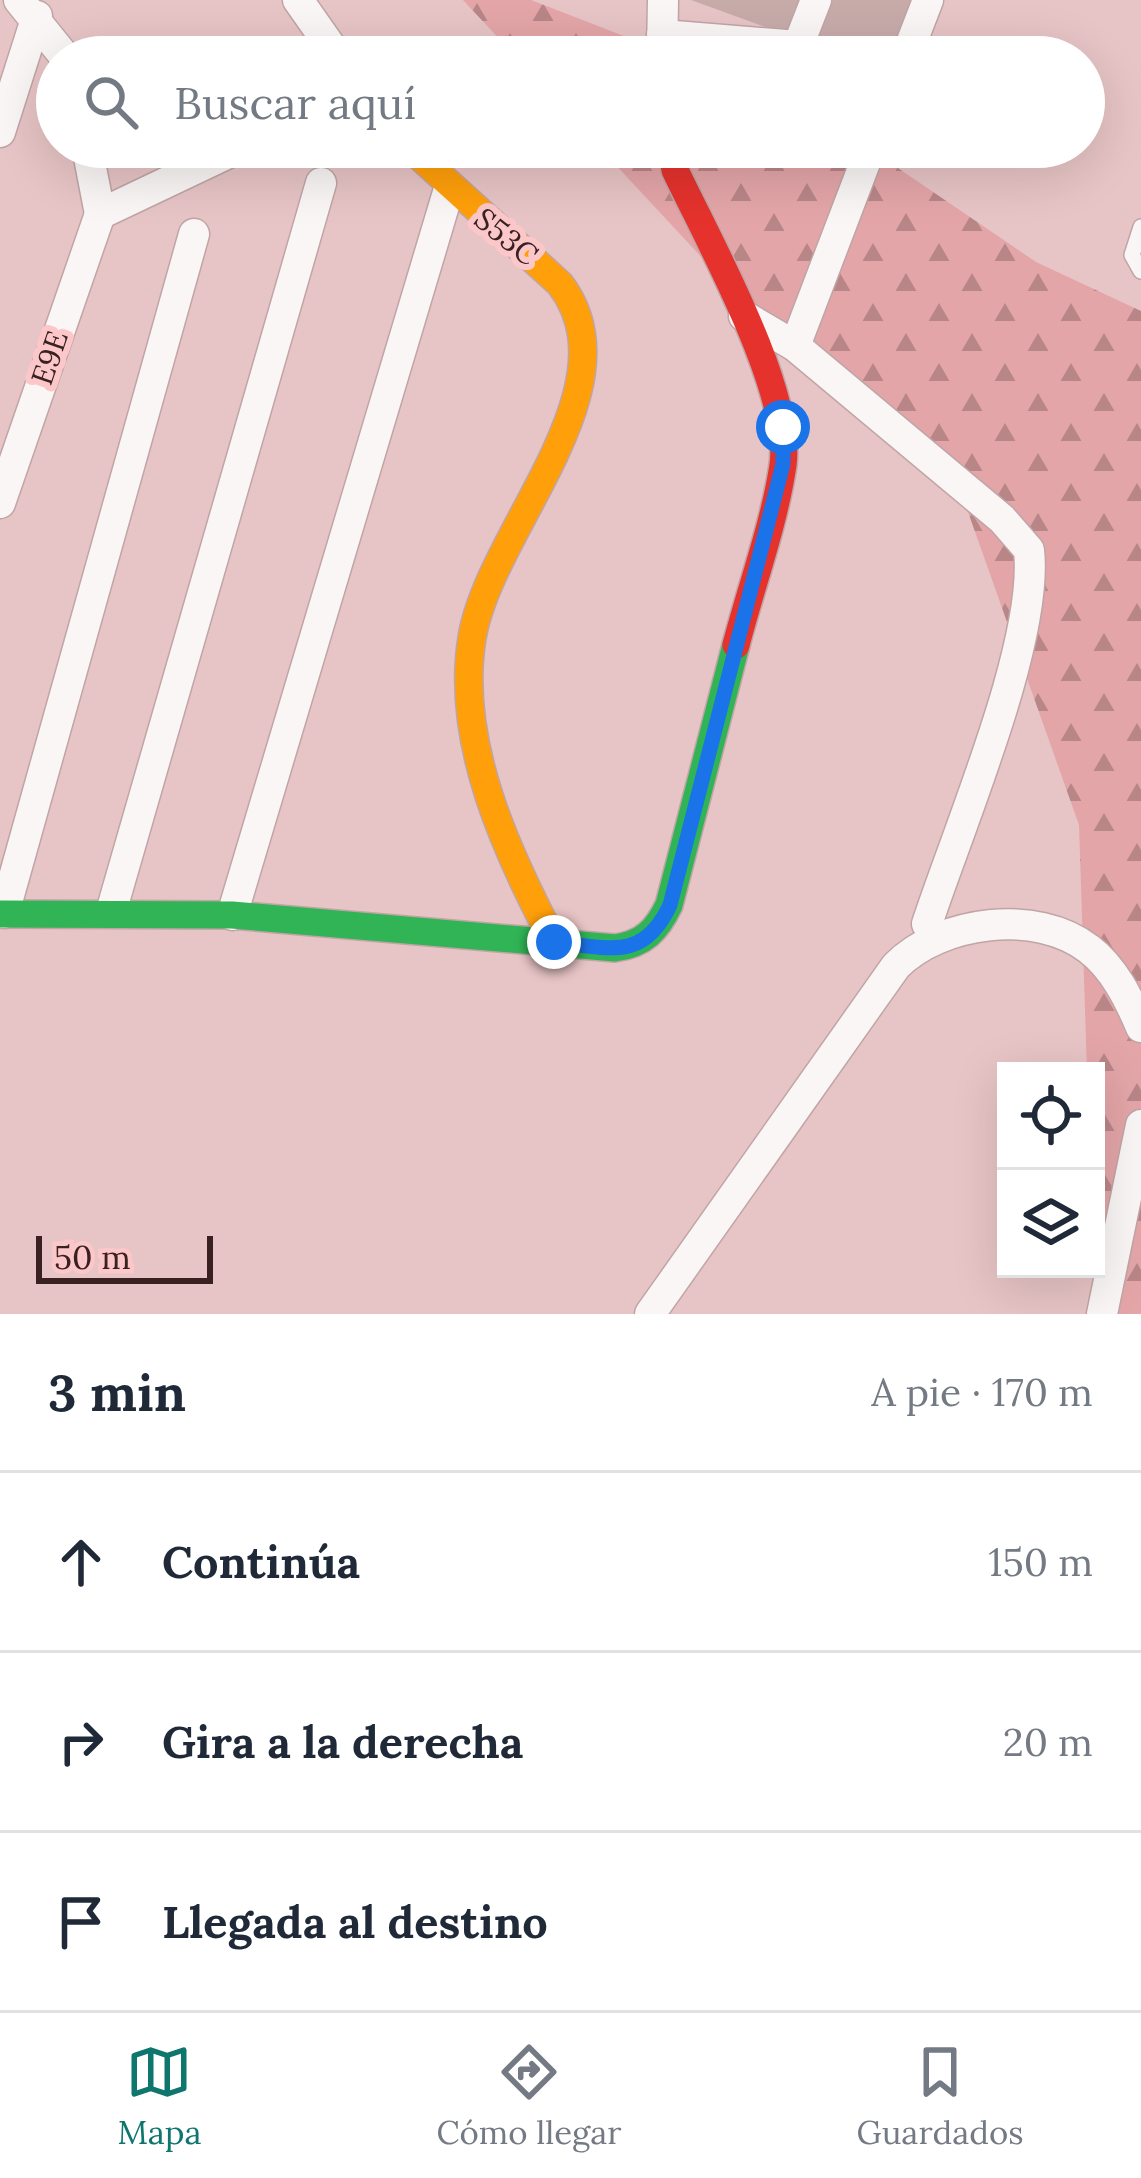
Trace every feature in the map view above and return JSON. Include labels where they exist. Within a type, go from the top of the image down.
[{"type":"street","points":[[298,0],[323,36]]},
{"type":"street","points":[[662,36],[663,0]]},
{"type":"street","points":[[814,36],[816,0]]},
{"type":"street","points":[[914,36],[928,0]]},
{"type":"street","points":[[28,8],[49,36]]},
{"type":"street","points":[[0,132],[28,8]]},
{"type":"street","points":[[91,168],[100,214],[197,168]]},
{"type":"street","name":"S53C","points":[[429,168],[558,278],[579,311],[587,337],[583,374],[567,420],[482,593],[471,635],[472,705],[489,786],[514,868],[554,942]]},
{"type":"street","points":[[194,235],[2,914],[232,915],[633,947],[658,929],[670,905],[783,464],[783,427],[744,316],[675,168]]},
{"type":"street","points":[[795,346],[863,168]]},
{"type":"street","points":[[111,912],[321,183]]},
{"type":"street","points":[[232,915],[449,189]]},
{"type":"street","name":"E9E","points":[[1,496],[100,214]]},
{"type":"street","points":[[744,316],[795,346],[1002,519],[1029,550],[1029,597],[1014,661],[927,924]]},
{"type":"street","points":[[650,1314],[896,967],[922,945],[976,926],[1003,925],[1075,940],[1107,966],[1141,1027]]},
{"type":"street","points":[[1102,1314],[1141,1125]]},
{"type":"lane","points":[[1141,227],[1132,254],[1141,271]]},
{"type":"green space","points":[[463,0],[531,0],[624,36],[496,36]]},
{"type":"green space","points":[[619,168],[898,168],[1036,262],[1141,311],[1141,1314],[1095,1314],[1095,1278],[1105,1278],[1105,1062],[1087,1062],[1079,825],[968,512],[706,262]]},
{"type":"building","points":[[691,0],[810,0],[797,36]]},
{"type":"building","points":[[823,0],[919,0],[906,36],[809,36]]},
{"type":"traffic: fast","points":[[0,914],[232,915],[615,948],[634,943],[654,929],[669,905],[736,645]]},
{"type":"traffic: slow","points":[[432,168],[560,284],[580,324],[582,368],[571,413],[484,596],[472,638],[469,677],[471,717],[489,796],[554,942]]},
{"type":"traffic: jam","points":[[675,168],[745,316],[783,434],[779,488],[736,645]]},
{"type":"route","points":[[554,942],[633,947],[658,929],[670,905],[783,464],[783,427]]}]
